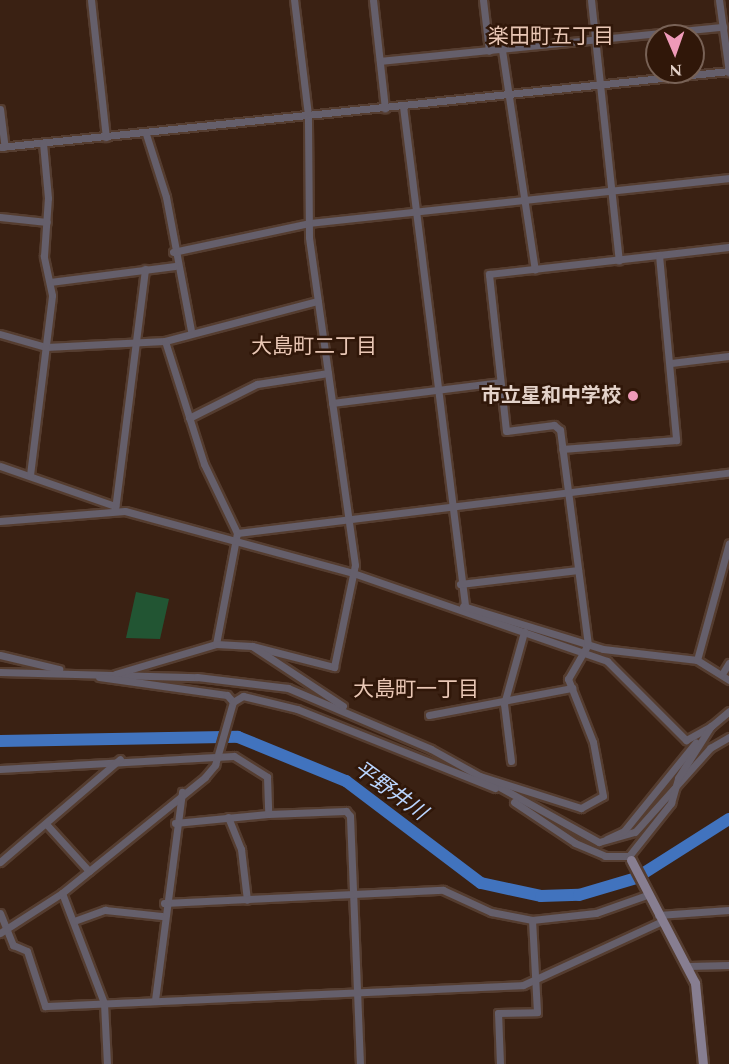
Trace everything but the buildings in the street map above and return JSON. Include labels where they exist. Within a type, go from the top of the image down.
[{"type":"street","points":[[91,0],[106,136]]},
{"type":"street","points":[[115,674],[216,644],[252,646],[334,667],[353,573],[348,517],[309,223],[308,115],[294,0]]},
{"type":"street","points":[[373,0],[386,108]]},
{"type":"street","points":[[483,0],[489,51]]},
{"type":"street","points":[[591,0],[619,261]]},
{"type":"street","points":[[0,109],[3,147],[729,72],[719,0]]},
{"type":"street","points":[[380,62],[723,27]]},
{"type":"street","points":[[502,50],[535,270]]},
{"type":"street","points":[[404,106],[462,607]]},
{"type":"street","points":[[146,134],[166,197],[175,266],[191,330]]},
{"type":"street","points":[[30,476],[46,347],[50,282],[44,256],[47,222],[43,143]]},
{"type":"street","points":[[173,252],[309,223],[729,178]]},
{"type":"street","points":[[0,217],[47,222]]},
{"type":"street","points":[[252,646],[350,711],[480,776],[581,808],[599,802],[603,796],[593,742],[568,672],[585,655],[588,645],[562,449],[554,424],[506,430],[489,274],[729,247]]},
{"type":"street","points":[[562,449],[676,440],[658,255]]},
{"type":"street","points":[[50,282],[175,266]]},
{"type":"street","points":[[115,508],[145,269]]},
{"type":"street","points":[[0,334],[46,347],[165,341],[191,330],[216,330],[318,301]]},
{"type":"street","points":[[165,341],[189,418],[237,533],[216,644]]},
{"type":"street","points":[[670,363],[729,356]]},
{"type":"street","points":[[189,418],[256,384],[328,373]]},
{"type":"street","points":[[332,403],[500,382]]},
{"type":"street","points":[[0,466],[115,508],[353,573],[588,645],[697,660],[729,680]]},
{"type":"street","points":[[237,533],[568,490],[729,473]]},
{"type":"street","points":[[0,521],[115,508]]},
{"type":"street","points":[[697,660],[729,543]]},
{"type":"street","points":[[460,584],[578,570]]},
{"type":"street","points":[[462,607],[619,669],[686,740],[711,726]]},
{"type":"street","points":[[511,761],[505,701],[524,632]]},
{"type":"street","points":[[0,655],[80,673],[227,694],[233,702]]},
{"type":"street","points":[[722,674],[729,663]]},
{"type":"street","points":[[0,672],[115,674],[262,682],[350,711]]},
{"type":"street","points":[[429,715],[572,688]]},
{"type":"street","points":[[233,702],[252,696],[297,709],[495,788],[599,842],[635,832],[710,748],[729,736]]},
{"type":"street","points":[[3,931],[62,893],[182,792],[205,777],[219,754],[233,702]]},
{"type":"street","points":[[599,842],[624,831],[711,726],[729,711]]},
{"type":"street","points":[[630,858],[671,803],[674,790],[711,726]]},
{"type":"street","points":[[0,769],[120,759],[219,754],[234,756],[262,771],[268,814]]},
{"type":"street","points":[[0,862],[48,826],[120,759]]},
{"type":"street","points":[[480,776],[495,788]]},
{"type":"street","points":[[155,1000],[162,916],[175,823],[182,792]]},
{"type":"street","points":[[512,797],[575,843],[605,856],[630,858]]},
{"type":"street","points":[[175,823],[268,814],[346,811],[360,1064]]},
{"type":"street","points":[[228,817],[241,849],[247,900]]},
{"type":"street","points":[[48,826],[88,872]]},
{"type":"street","points":[[630,858],[646,894],[689,966],[699,996],[703,1064]]},
{"type":"street","points":[[164,903],[443,890],[491,912],[532,920],[596,913],[646,894]]},
{"type":"street","points":[[62,893],[104,1002],[108,1064]]},
{"type":"street","points":[[74,921],[105,910],[162,916]]},
{"type":"street","points":[[0,913],[3,931],[13,945],[27,951],[45,1006],[536,982],[660,918],[729,910]]},
{"type":"street","points":[[500,1064],[498,1013],[537,1012],[532,920]]},
{"type":"street","points":[[689,966],[729,964]]},
{"type":"green space","points":[[136,592],[169,599],[160,639],[126,638]]},
{"type":"waterway","name":"平野井川","points":[[0,741],[238,737],[346,781],[481,883],[541,896],[579,895],[636,878],[729,819]]},
{"type":"place","name":"市立星和中学校","points":[[633,396]]},
{"type":"district","name":"楽田町五丁目","points":[[551,37]]},
{"type":"district","name":"大島町二丁目","points":[[314,347]]},
{"type":"district","name":"大島町一丁目","points":[[416,690]]}]
